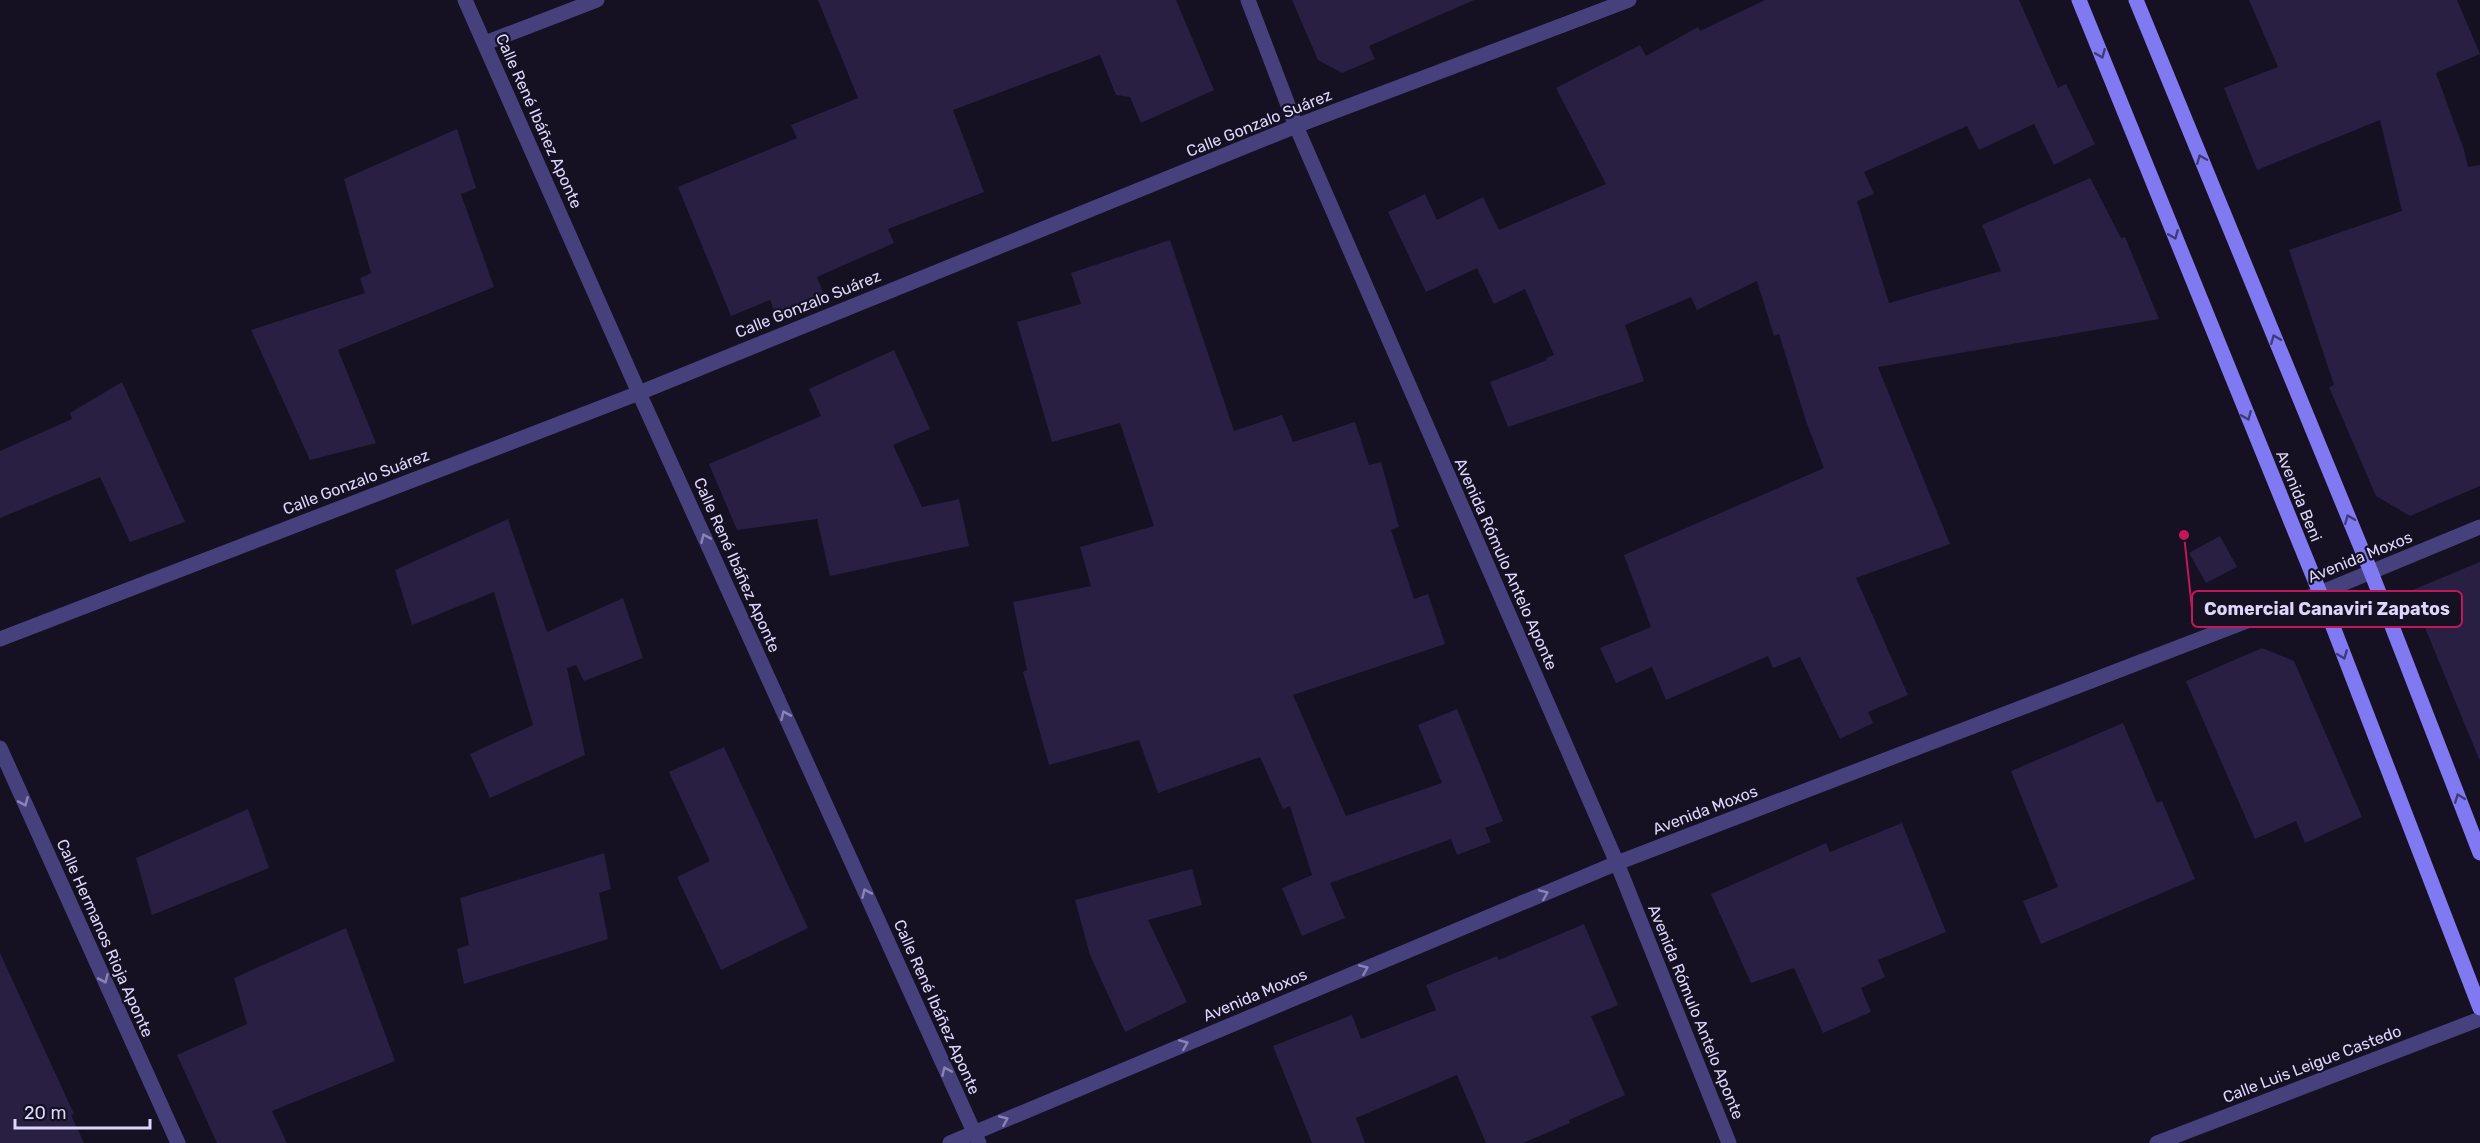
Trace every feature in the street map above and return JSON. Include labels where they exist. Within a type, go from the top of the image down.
[{"type":"main road","name":"Avenida Beni","points":[[2079,0],[2319,594],[2480,1008]]},
{"type":"main road","points":[[2136,0],[2371,572],[2480,853]]},
{"type":"street","name":"Calle René Ibáñez Aponte","points":[[465,0],[639,393],[976,1137]]},
{"type":"street","points":[[485,43],[597,0]]},
{"type":"street","name":"Avenida Rómulo Antelo Aponte","points":[[1248,0],[1296,126],[1617,863],[1729,1143]]},
{"type":"street","name":"Calle Gonzalo Suárez","points":[[0,639],[639,393],[1296,126],[1629,0]]},
{"type":"street","name":"Avenida Moxos","points":[[950,1143],[976,1137],[1617,863],[2319,594],[2480,527]]},
{"type":"street","name":"Calle Hermanos Rioja Aponte","points":[[0,748],[178,1143]]},
{"type":"street","name":"Calle Luis Leigue Castedo","points":[[2157,1143],[2480,1018]]},
{"type":"building","points":[[818,0],[1176,0],[1214,90],[1141,123],[1130,97],[1116,95],[1100,55],[953,110],[984,192],[888,229],[894,243],[817,277],[825,297],[776,316],[770,300],[731,316],[678,187],[797,138],[791,125],[858,98]]},
{"type":"building","points":[[1292,0],[1474,0],[1369,46],[1375,59],[1342,73],[1318,60]]},
{"type":"building","points":[[1765,0],[2019,0],[2058,88],[2066,84],[2095,144],[2054,165],[2034,124],[1979,150],[1967,126],[1864,172],[1874,194],[1857,201],[1889,303],[2001,271],[1982,225],[2090,178],[2121,238],[2125,237],[2159,319],[1878,367],[1950,544],[1856,578],[1908,695],[1868,712],[1873,723],[1840,739],[1800,657],[1773,668],[1768,656],[1666,700],[1652,667],[1616,683],[1600,648],[1651,627],[1624,555],[1824,468],[1806,421],[1779,334],[1774,336],[1757,281],[1697,310],[1691,297],[1625,325],[1644,381],[1508,427],[1490,382],[1547,360],[1546,358],[1554,355],[1525,289],[1494,304],[1477,268],[1426,292],[1388,212],[1425,194],[1437,220],[1483,197],[1499,230],[1606,184],[1556,88],[1640,45],[1646,56],[1698,27],[1700,31]]},
{"type":"building","points":[[2249,0],[2457,0],[2480,54],[2436,73],[2468,167],[2480,165],[2480,486],[2410,516],[2376,496],[2329,387],[2334,385],[2289,250],[2402,211],[2380,120],[2257,170],[2224,88],[2278,67]]},
{"type":"building","points":[[457,129],[476,188],[461,194],[494,287],[338,350],[376,443],[310,460],[251,330],[365,293],[360,278],[371,273],[344,179]]},
{"type":"building","points":[[1170,240],[1234,431],[1282,415],[1293,442],[1355,422],[1369,465],[1381,462],[1399,527],[1391,530],[1414,599],[1428,594],[1445,644],[1293,695],[1346,816],[1442,783],[1418,725],[1457,709],[1503,821],[1485,828],[1491,842],[1457,855],[1451,839],[1330,883],[1345,918],[1302,936],[1282,888],[1312,875],[1290,806],[1283,809],[1260,757],[1158,793],[1139,740],[1049,765],[1023,672],[1027,670],[1013,602],[1091,586],[1080,547],[1154,526],[1120,423],[1052,442],[1017,322],[1081,304],[1071,273]]},
{"type":"building","points":[[894,350],[930,429],[893,445],[922,507],[959,499],[969,546],[830,576],[817,519],[737,530],[709,464],[821,416],[809,389]]},
{"type":"building","points":[[122,382],[185,522],[130,542],[100,477],[0,518],[0,451],[72,419],[70,413]]},
{"type":"building","points":[[508,519],[547,632],[623,598],[643,658],[584,681],[576,665],[567,668],[585,755],[490,798],[470,754],[533,725],[494,592],[412,625],[395,570]]},
{"type":"building","points":[[2220,536],[2237,567],[2206,583],[2189,553]]},
{"type":"building","points":[[2480,562],[2480,759],[2479,759],[2410,591]]},
{"type":"building","points":[[2262,648],[2294,661],[2362,817],[2305,843],[2296,821],[2255,839],[2186,681]]},
{"type":"building","points":[[2123,723],[2157,803],[2162,801],[2195,879],[2041,944],[2023,901],[2058,887],[2011,771]]},
{"type":"building","points":[[724,747],[808,928],[721,970],[677,877],[710,861],[669,772]]},
{"type":"building","points":[[248,809],[269,868],[152,915],[136,858]]},
{"type":"building","points":[[1902,823],[1946,932],[1878,960],[1885,977],[1861,988],[1871,1012],[1823,1033],[1794,968],[1751,983],[1711,894],[1826,843],[1830,852]]},
{"type":"building","points":[[604,853],[611,889],[599,893],[608,939],[464,984],[457,949],[469,945],[460,898]]},
{"type":"building","points":[[1192,869],[1202,905],[1148,920],[1187,1002],[1125,1032],[1090,955],[1075,900]]},
{"type":"building","points":[[1584,924],[1618,1005],[1591,1016],[1625,1095],[1569,1120],[1570,1123],[1523,1143],[1486,1143],[1457,1075],[1356,1118],[1365,1143],[1312,1143],[1273,1046],[1352,1015],[1361,1039],[1436,1010],[1426,985],[1497,956],[1499,960]]},
{"type":"building","points":[[346,928],[395,1061],[272,1111],[287,1143],[217,1143],[177,1055],[247,1024],[234,978]]},
{"type":"building","points":[[0,953],[74,1114],[71,1115],[84,1143],[0,1143]]},
{"type":"place","name":"Comercial Canaviri Zapatos","points":[[2184,535]]}]
